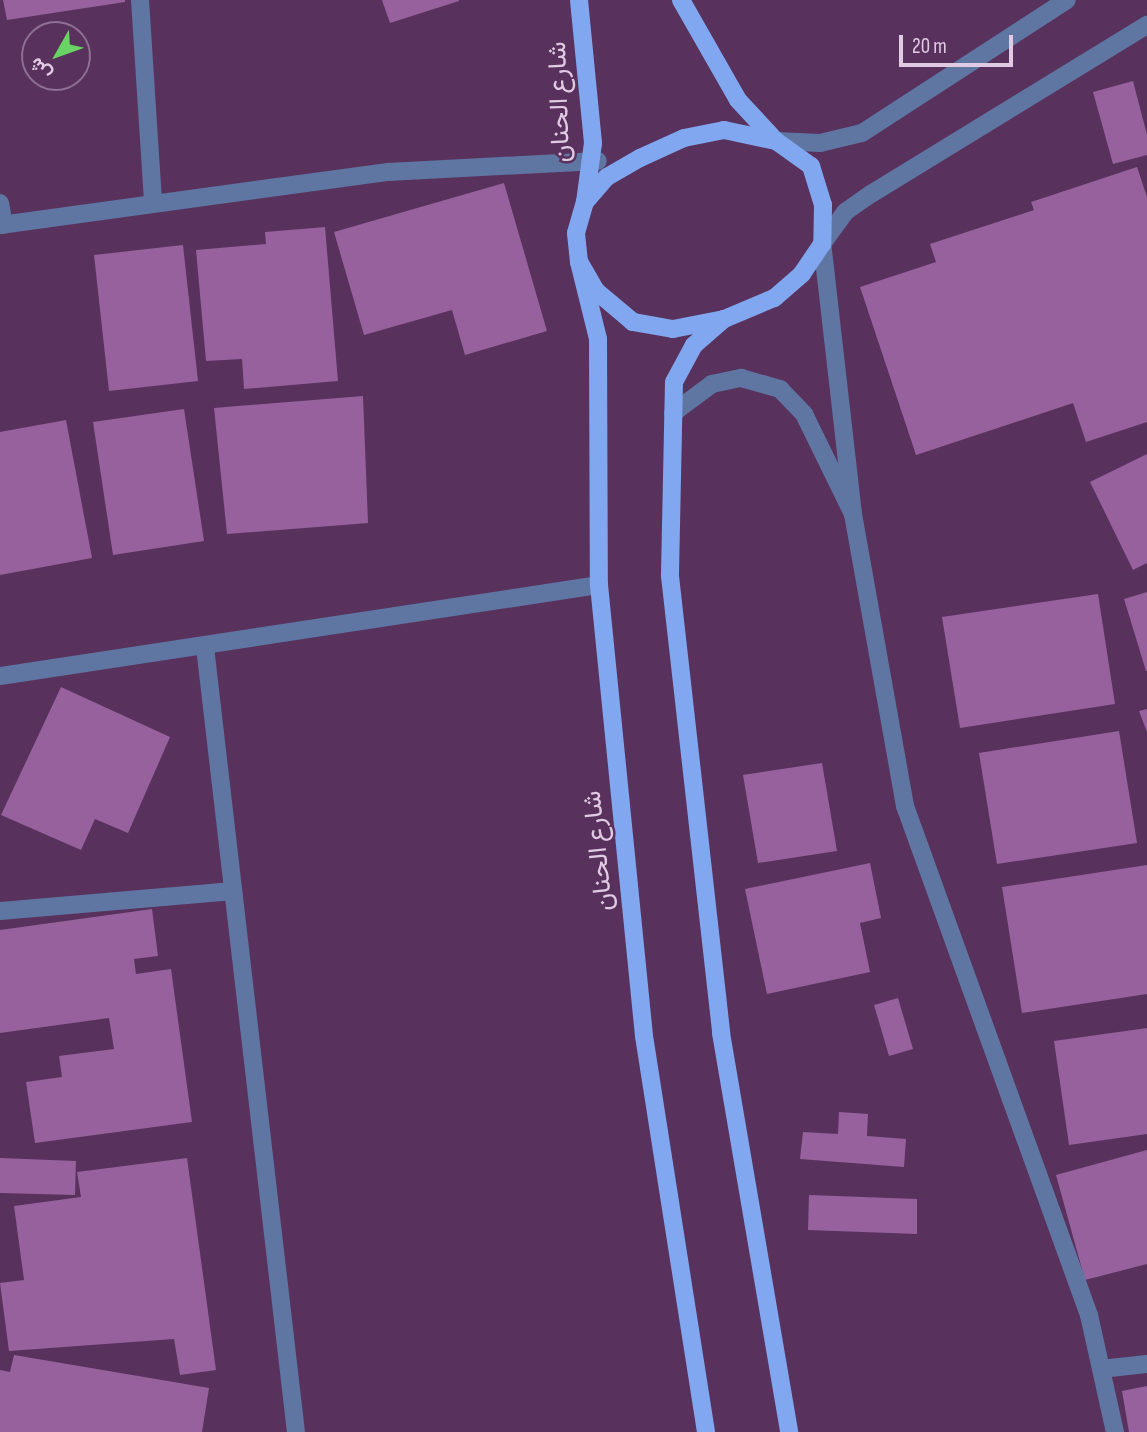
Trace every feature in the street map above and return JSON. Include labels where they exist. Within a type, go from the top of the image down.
[{"type":"main road","name":"شارع الحنان","points":[[579,0],[590,92],[594,161],[585,202]]},
{"type":"main road","points":[[681,0],[738,100],[776,141],[811,166],[823,205],[822,244],[802,274],[774,298],[724,319],[673,329],[633,322],[596,290],[579,262],[576,233],[585,202],[607,177],[684,138],[724,130],[776,141]]},
{"type":"main road","name":"شارع الحنان","points":[[579,262],[598,340],[599,585],[644,1035],[706,1432]]},
{"type":"main road","points":[[724,319],[689,354],[674,382],[670,576],[719,1019],[789,1432]]},
{"type":"street","points":[[140,0],[153,204]]},
{"type":"street","points":[[776,141],[820,143],[862,132],[1067,0]]},
{"type":"street","points":[[1115,1432],[1089,1315],[905,806],[853,514],[822,244],[845,212],[871,194],[1147,25]]},
{"type":"street","points":[[0,203],[2,225],[388,172],[594,161]]},
{"type":"street","points":[[673,413],[712,384],[741,378],[780,390],[804,414],[853,514]]},
{"type":"street","points":[[0,676],[205,647],[599,585]]},
{"type":"street","points":[[205,647],[296,1432]]},
{"type":"street","points":[[0,911],[233,891]]},
{"type":"street","points":[[1101,1369],[1147,1364]]},
{"type":"building","points":[[3,0],[125,0],[125,2],[7,20]]},
{"type":"building","points":[[382,0],[459,0],[459,1],[390,23]]},
{"type":"building","points":[[1133,81],[1147,135],[1147,155],[1113,164],[1093,92]]},
{"type":"building","points":[[1137,167],[1147,197],[1147,422],[1086,442],[1073,403],[916,455],[860,287],[936,262],[930,244],[1034,210],[1031,202]]},
{"type":"building","points":[[504,183],[547,331],[465,355],[452,310],[364,335],[334,232]]},
{"type":"building","points":[[325,227],[338,381],[244,389],[242,359],[206,361],[196,250],[266,244],[265,232]]},
{"type":"building","points":[[183,245],[198,381],[109,391],[94,255]]},
{"type":"building","points":[[363,396],[368,523],[227,534],[214,408]]},
{"type":"building","points":[[184,409],[204,541],[113,555],[93,422]]},
{"type":"building","points":[[66,420],[92,558],[0,575],[0,432]]},
{"type":"building","points":[[1147,454],[1147,563],[1133,570],[1090,482]]},
{"type":"building","points":[[1147,592],[1147,671],[1146,671],[1124,599]]},
{"type":"building","points":[[1098,594],[1115,704],[960,728],[942,617]]},
{"type":"building","points":[[61,687],[170,737],[128,833],[95,819],[81,850],[1,815]]},
{"type":"building","points":[[1147,709],[1147,732],[1139,711]]},
{"type":"building","points":[[1119,731],[1137,843],[997,864],[979,753]]},
{"type":"building","points":[[822,763],[837,851],[758,863],[743,775]]},
{"type":"building","points":[[870,863],[881,918],[860,923],[870,972],[767,994],[745,889]]},
{"type":"building","points":[[1147,865],[1147,994],[1022,1013],[1002,887]]},
{"type":"building","points":[[152,909],[158,956],[134,959],[136,974],[171,969],[192,1122],[35,1143],[26,1082],[62,1077],[59,1056],[114,1049],[109,1018],[0,1033],[0,930]]},
{"type":"building","points":[[898,998],[913,1049],[889,1056],[874,1005]]},
{"type":"building","points":[[1147,1028],[1147,1134],[1069,1145],[1054,1041]]},
{"type":"building","points":[[839,1112],[868,1114],[867,1136],[906,1139],[904,1167],[800,1159],[803,1132],[838,1134]]},
{"type":"building","points":[[1147,1150],[1147,1264],[1085,1280],[1056,1175]]},
{"type":"building","points":[[0,1158],[76,1161],[75,1195],[0,1193]]},
{"type":"building","points":[[187,1158],[216,1370],[180,1375],[174,1339],[9,1351],[0,1283],[24,1280],[14,1206],[81,1197],[77,1172]]},
{"type":"building","points":[[809,1195],[917,1199],[917,1234],[808,1230]]},
{"type":"building","points":[[14,1355],[209,1388],[202,1432],[0,1432],[0,1370],[10,1372]]},
{"type":"building","points":[[1147,1386],[1147,1432],[1129,1432],[1122,1391]]}]
